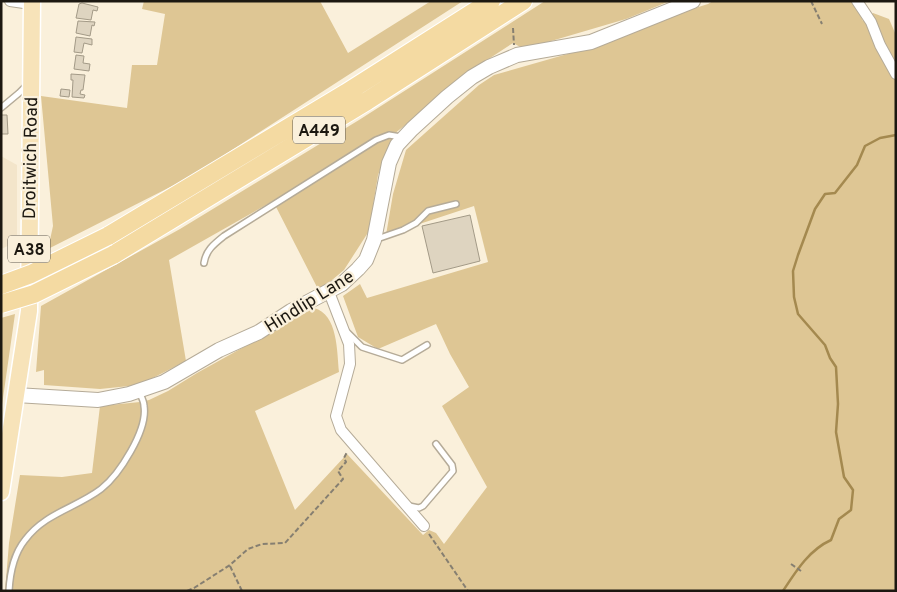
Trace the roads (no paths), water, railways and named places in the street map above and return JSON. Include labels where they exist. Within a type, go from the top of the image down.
[{"type":"highway","name":"A449","points":[[1,285],[31,274],[108,236],[346,93],[491,1]]},
{"type":"highway","name":"A449","points":[[1,304],[34,294],[113,255],[367,101],[523,1]]},
{"type":"main road","name":"Droitwich Road","points":[[1,492],[29,311],[32,3]]},
{"type":"street","points":[[10,1],[32,3]]},
{"type":"street","name":"Hindlip Lane","points":[[16,395],[98,400],[139,391],[164,382],[219,350],[259,332],[291,311],[329,292],[342,284],[366,260],[374,240],[389,163],[397,145],[447,97],[472,77],[489,67],[517,55],[591,42],[693,1]]},
{"type":"street","points":[[857,1],[871,22],[880,45],[896,74]]},
{"type":"street","points":[[329,292],[345,329],[349,344],[350,364],[336,416],[341,430],[424,526]]},
{"type":"lane","points":[[1,108],[19,94],[31,80]]},
{"type":"lane","points":[[204,263],[210,248],[224,236],[361,149],[389,135],[403,138]]},
{"type":"lane","points":[[374,240],[403,230],[416,223],[428,211],[456,204]]},
{"type":"lane","points":[[345,329],[362,347],[402,360],[427,345]]},
{"type":"lane","points":[[9,591],[12,564],[24,541],[48,518],[102,488],[121,465],[138,437],[142,423],[144,407],[139,391]]},
{"type":"lane","points":[[406,506],[420,508],[423,506],[454,471],[452,465],[436,444]]},
{"type":"waterway","points":[[783,591],[810,555],[831,540],[839,519],[851,510],[853,490],[844,477],[836,432],[838,404],[836,367],[825,345],[798,314],[794,297],[793,271],[815,209],[825,194],[835,193],[857,165],[865,146],[880,138],[896,135]]}]
